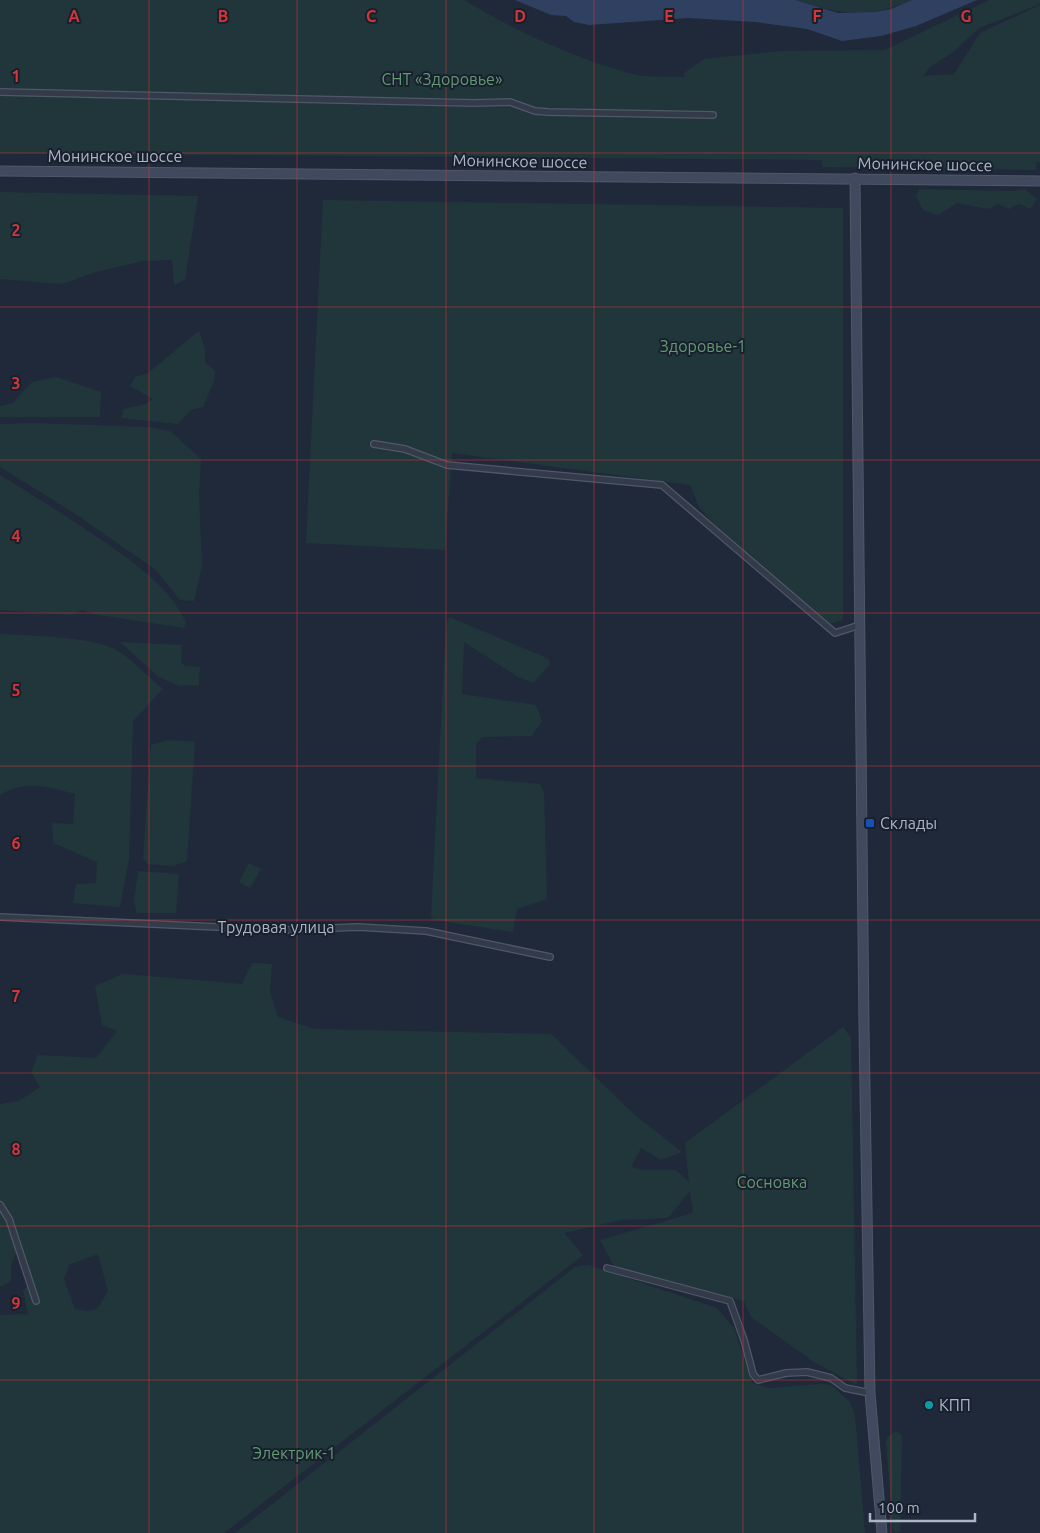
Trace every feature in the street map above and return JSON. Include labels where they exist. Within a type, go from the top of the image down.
[{"type":"main road","name":"Монинское шоссе","points":[[0,171],[1040,181]]},
{"type":"main road","points":[[854,178],[870,1393],[882,1533]]},
{"type":"street","points":[[0,92],[466,103],[502,102],[518,104],[535,111],[548,112],[713,115]]},
{"type":"street","points":[[374,444],[405,449],[447,465],[662,485],[835,633],[860,625]]},
{"type":"street","name":"Трудовая улица","points":[[0,917],[285,930],[358,927],[426,931],[550,957]]},
{"type":"street","points":[[0,1204],[9,1219],[36,1301]]},
{"type":"street","points":[[608,1268],[730,1301],[744,1340],[753,1374],[758,1380],[786,1373],[807,1372],[831,1378],[845,1388],[870,1393]]},
{"type":"green space","name":"СНТ «Здоровье»","points":[[0,0],[464,0],[524,33],[588,60],[632,74],[685,77],[684,73],[704,59],[782,51],[885,50],[989,0],[1040,0],[1040,4],[979,28],[951,54],[931,66],[923,76],[954,74],[980,33],[1040,5],[1040,162],[1036,162],[1036,170],[822,167],[822,160],[0,153]]},
{"type":"green space","points":[[795,0],[912,0],[880,10],[853,13],[826,9]]},
{"type":"green space","points":[[919,189],[1013,191],[1025,189],[1037,199],[1030,209],[1019,204],[1009,209],[998,204],[988,209],[957,203],[938,215],[923,210],[916,196]]},
{"type":"green space","points":[[0,192],[198,196],[185,280],[174,285],[172,260],[143,261],[96,272],[62,284],[0,279]]},
{"type":"green space","name":"Здоровье-1","points":[[323,200],[843,208],[843,620],[831,624],[711,521],[699,507],[690,485],[452,453],[445,550],[306,543]]},
{"type":"green space","points":[[199,331],[205,349],[205,362],[215,371],[214,381],[203,407],[191,410],[178,424],[121,418],[124,409],[146,404],[153,399],[130,386],[135,377],[148,373]]},
{"type":"green space","points":[[56,377],[101,392],[100,417],[0,417],[0,406],[13,403],[32,382]]},
{"type":"green space","points":[[33,423],[149,427],[170,431],[201,459],[199,495],[202,566],[194,601],[180,600],[156,570],[74,513],[0,467],[0,424]]},
{"type":"green space","points":[[0,475],[80,525],[141,569],[161,587],[179,609],[186,622],[184,628],[93,614],[82,610],[71,615],[0,610]]},
{"type":"green space","points":[[449,617],[540,655],[548,659],[550,664],[533,683],[518,677],[464,642],[462,694],[536,705],[542,721],[532,736],[482,737],[476,744],[476,778],[540,784],[544,792],[547,899],[517,909],[513,932],[434,920],[431,917],[446,626]]},
{"type":"green space","points":[[0,634],[61,638],[93,642],[107,646],[124,655],[163,689],[133,721],[129,859],[120,907],[73,903],[76,884],[96,883],[97,862],[53,843],[52,823],[73,824],[75,794],[46,787],[27,786],[9,790],[0,795]]},
{"type":"green space","points":[[120,642],[182,645],[181,662],[185,666],[200,667],[199,685],[179,686],[159,677]]},
{"type":"green space","points":[[168,740],[195,742],[187,861],[173,866],[147,864],[143,858],[151,745]]},
{"type":"green space","points":[[249,863],[261,869],[250,888],[239,882]]},
{"type":"green space","points":[[138,871],[179,874],[176,913],[137,913],[134,903]]},
{"type":"green space","points":[[252,963],[272,964],[270,992],[278,1017],[314,1029],[551,1034],[635,1115],[682,1152],[661,1160],[641,1148],[631,1167],[644,1170],[676,1170],[689,1182],[685,1143],[843,1027],[851,1038],[857,1385],[814,1362],[751,1317],[744,1301],[615,1268],[600,1240],[693,1213],[690,1191],[668,1218],[621,1220],[564,1233],[583,1255],[224,1533],[0,1533],[0,1315],[28,1314],[23,1290],[29,1285],[17,1250],[11,1266],[11,1281],[0,1287],[0,1104],[19,1101],[40,1087],[31,1072],[38,1055],[96,1058],[117,1031],[102,1025],[95,986],[123,974],[242,984]],"holes":[[[98,1254],[108,1291],[96,1309],[88,1311],[75,1309],[64,1279],[69,1265]]]},
{"type":"green space","points":[[588,1265],[717,1308],[734,1328],[752,1383],[769,1388],[831,1385],[850,1402],[855,1415],[865,1533],[235,1533],[575,1267]]},
{"type":"green space","points":[[897,1431],[902,1436],[900,1531],[896,1533],[893,1530],[886,1442],[887,1437]]},
{"type":"water","points":[[515,0],[795,0],[838,13],[875,12],[891,9],[912,0],[977,0],[916,26],[881,36],[842,41],[807,29],[755,22],[688,18],[589,25],[574,22],[566,16],[551,15]]},
{"type":"place","name":"Склады","points":[[870,823]]},
{"type":"place","name":"КПП","points":[[929,1405]]},
{"type":"park label","name":"Сосновка","points":[[772,1182]]},
{"type":"park label","name":"Электрик-1","points":[[294,1453]]}]
